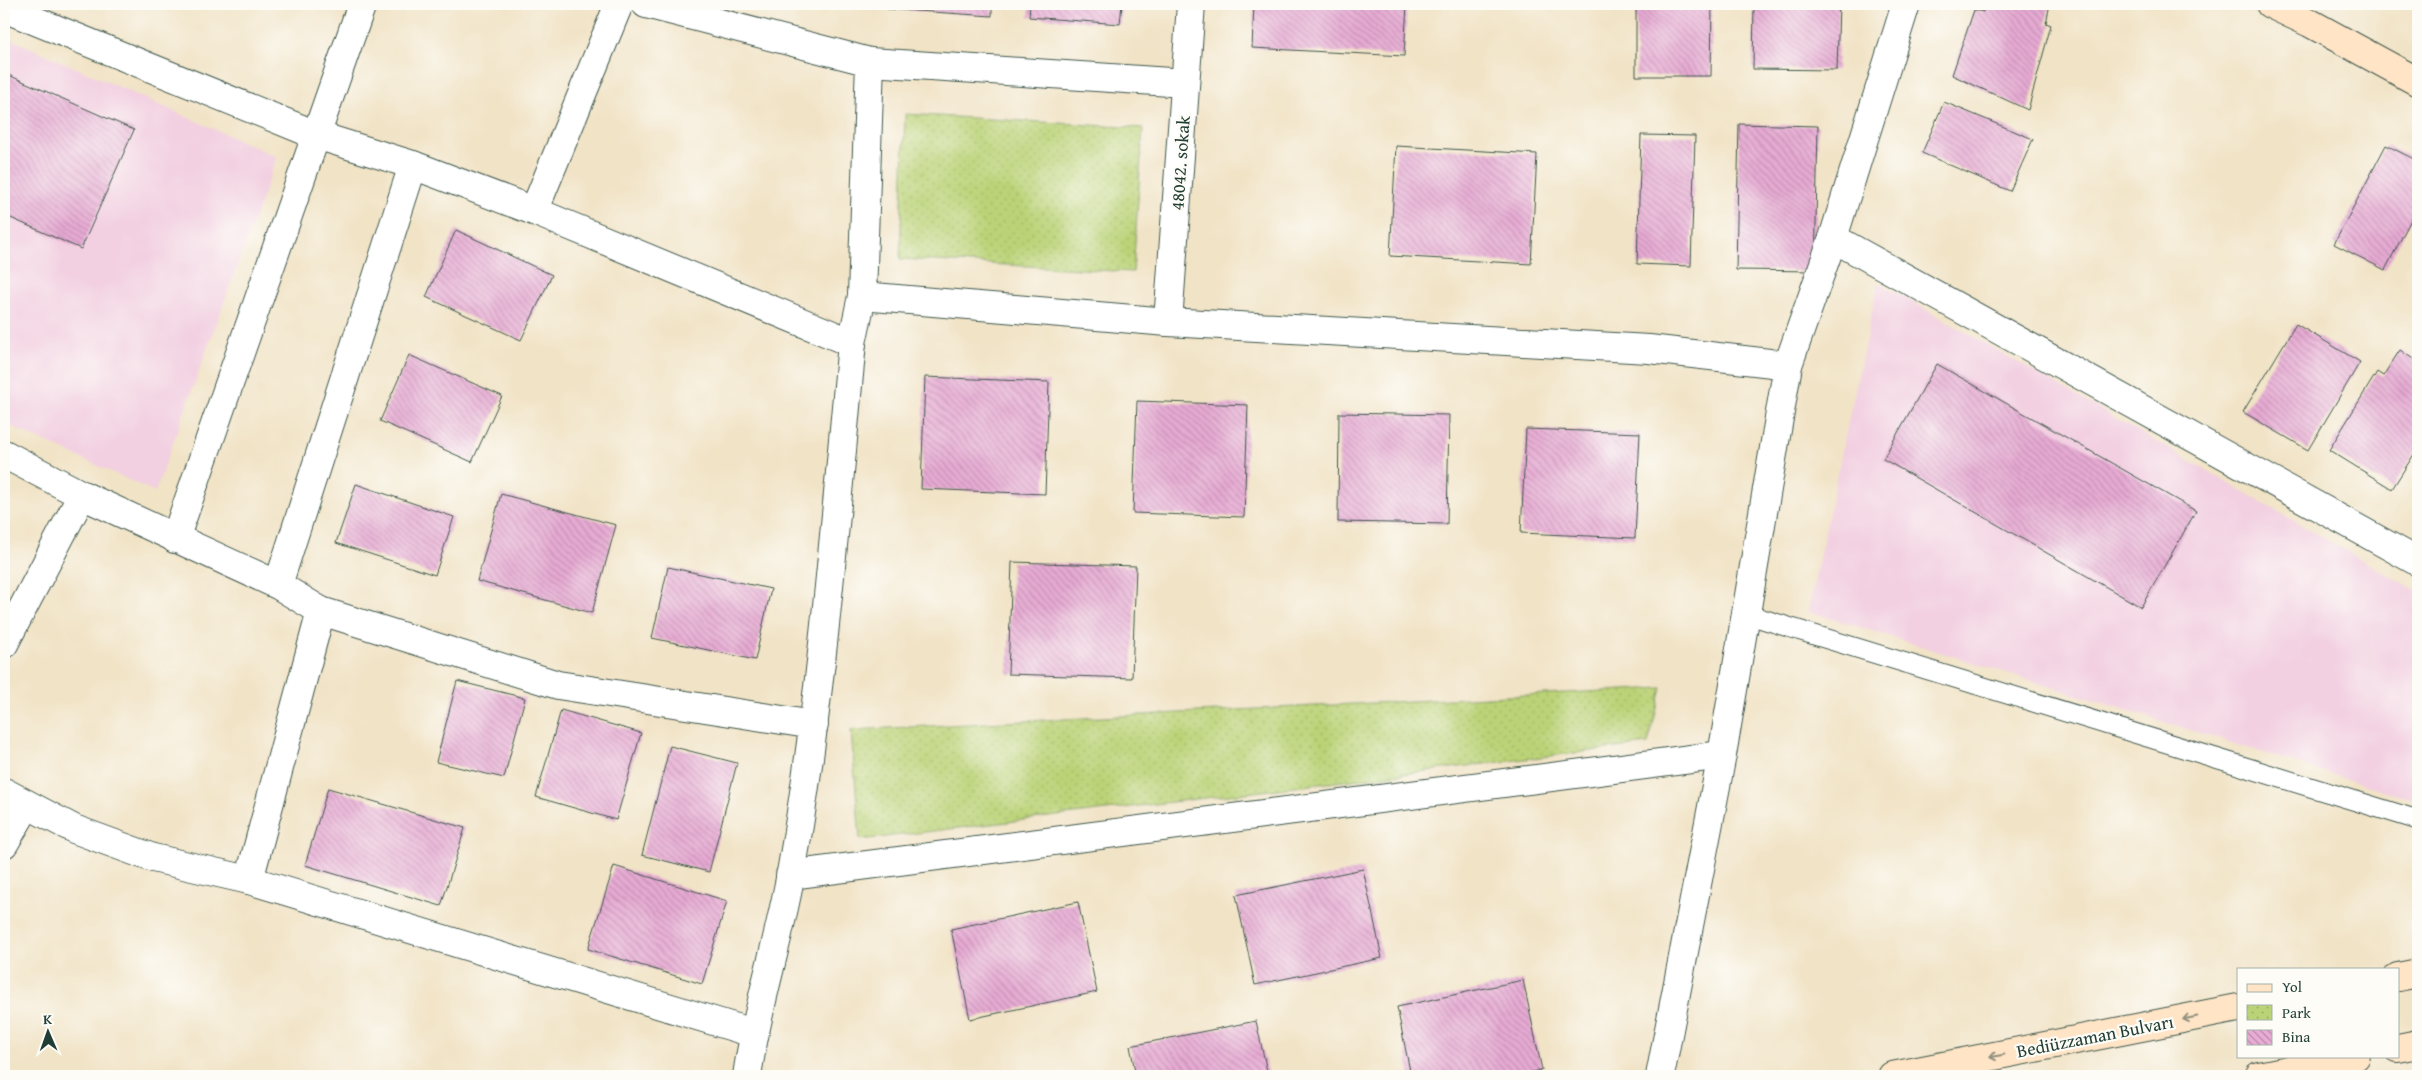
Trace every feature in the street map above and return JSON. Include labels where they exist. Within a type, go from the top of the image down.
[{"type":"street","points":[[175,539],[362,4]]},
{"type":"street","points":[[534,211],[619,4]]},
{"type":"street","points":[[646,4],[870,62],[1185,83]]},
{"type":"street","name":"48042. sokak","points":[[1168,322],[1191,4]]},
{"type":"street","points":[[1660,1076],[1722,755],[1788,365],[1833,238],[1906,4]]},
{"type":"street","points":[[2270,4],[2310,23],[2418,82]]},
{"type":"street","points":[[4,8],[316,135],[413,165],[534,211],[852,343]]},
{"type":"street","points":[[747,1076],[753,1033],[790,875],[814,725],[852,343],[862,296],[870,62]]},
{"type":"street","points":[[278,585],[413,165]]},
{"type":"street","points":[[1833,238],[2418,562]]},
{"type":"street","points":[[862,296],[1168,322],[1649,349],[1788,365]]},
{"type":"street","points":[[4,454],[82,495],[278,585],[321,611],[558,686],[814,725]]},
{"type":"street","points":[[4,644],[82,495]]},
{"type":"street","points":[[249,880],[321,611]]},
{"type":"street","points":[[790,875],[1722,755]]},
{"type":"street","points":[[4,792],[74,829],[153,858],[249,880],[753,1033]]},
{"type":"street","points":[[4,844],[27,805]]},
{"type":"street","points":[[2400,977],[2418,973]]},
{"type":"street","name":"Bediüzzaman Bulvarı","points":[[1892,1076],[2237,1008]]},
{"type":"street","points":[[2400,1048],[2418,1044]]},
{"type":"street","points":[[2258,1076],[2346,1058]]},
{"type":"lane","points":[[1746,614],[2418,820]]},
{"type":"shaded area","points":[[4,36],[277,157],[155,492],[4,423]]},
{"type":"shaded area","points":[[1878,282],[2418,592],[2418,801],[1808,611]]},
{"type":"green space","points":[[905,114],[1143,128],[1133,272],[900,259]]},
{"type":"green space","points":[[1662,688],[1648,744],[860,840],[851,730]]},
{"type":"building","points":[[888,4],[992,4],[992,16],[887,9]]},
{"type":"building","points":[[1030,4],[1122,4],[1120,24],[1029,17]]},
{"type":"building","points":[[1254,4],[1407,4],[1404,56],[1252,48]]},
{"type":"building","points":[[1636,4],[1712,4],[1711,76],[1636,76]]},
{"type":"building","points":[[1754,4],[1839,4],[1837,70],[1753,69]]},
{"type":"building","points":[[1985,4],[2050,4],[2046,23],[2051,25],[2028,110],[1952,75],[1974,10],[1983,12]]},
{"type":"building","points":[[4,73],[134,130],[81,249],[4,215]]},
{"type":"building","points":[[1944,102],[2033,139],[2010,191],[1922,153]]},
{"type":"building","points":[[1739,124],[1818,126],[1815,271],[1736,270]]},
{"type":"building","points":[[1641,135],[1695,136],[1691,266],[1637,264]]},
{"type":"building","points":[[2386,145],[2418,161],[2418,206],[2385,270],[2334,244]]},
{"type":"building","points":[[1396,146],[1537,154],[1531,264],[1390,256]]},
{"type":"building","points":[[456,230],[552,275],[521,340],[426,297]]},
{"type":"building","points":[[2296,324],[2360,362],[2308,450],[2243,412]]},
{"type":"building","points":[[2400,350],[2416,361],[2418,358],[2418,448],[2392,489],[2329,450],[2377,372],[2383,376]]},
{"type":"building","points":[[409,355],[502,396],[472,462],[380,421]]},
{"type":"building","points":[[1937,364],[2196,511],[2141,607],[1883,459]]},
{"type":"building","points":[[925,377],[1049,382],[1045,494],[921,489]]},
{"type":"building","points":[[1137,401],[1248,405],[1244,517],[1133,513]]},
{"type":"building","points":[[1339,413],[1449,415],[1447,524],[1338,522]]},
{"type":"building","points":[[1526,429],[1640,433],[1635,538],[1521,533]]},
{"type":"building","points":[[356,484],[454,517],[435,575],[336,543]]},
{"type":"building","points":[[501,494],[616,525],[592,613],[477,581]]},
{"type":"building","points":[[1012,562],[1136,566],[1132,678],[1008,674]]},
{"type":"building","points":[[668,567],[771,589],[755,660],[652,638]]},
{"type":"building","points":[[457,681],[525,698],[504,778],[436,762]]},
{"type":"building","points":[[561,710],[641,733],[616,820],[536,797]]},
{"type":"building","points":[[670,746],[737,763],[709,872],[642,855]]},
{"type":"building","points":[[328,788],[465,828],[441,906],[305,865]]},
{"type":"building","points":[[614,866],[727,901],[702,984],[588,949]]},
{"type":"building","points":[[1363,869],[1382,958],[1255,985],[1236,895]]},
{"type":"building","points":[[1078,902],[1097,992],[970,1019],[951,929]]},
{"type":"building","points":[[1523,980],[1542,1070],[1513,1076],[1411,1076],[1397,1007]]},
{"type":"building","points":[[1256,1021],[1268,1076],[1136,1076],[1130,1046]]}]
